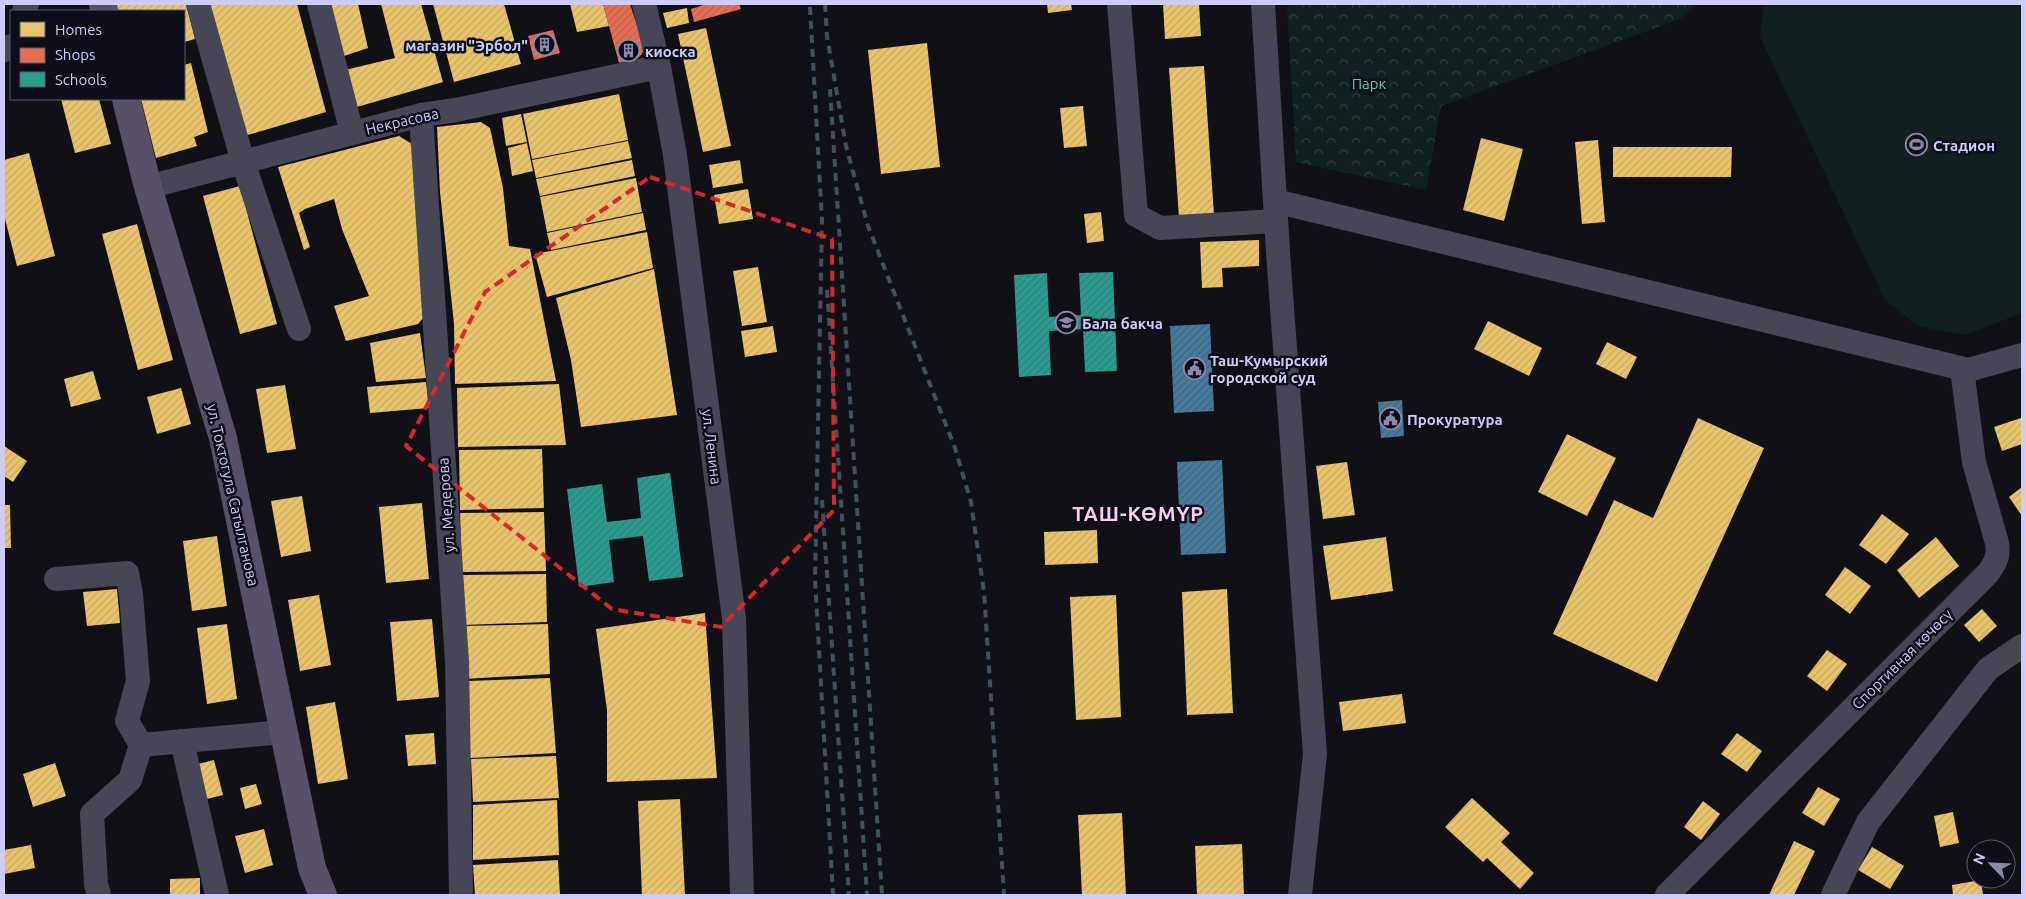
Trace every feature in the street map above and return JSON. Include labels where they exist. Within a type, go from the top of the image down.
[{"type":"main road","name":"ул. Токтогула Сатылганова","points":[[126,100],[148,187],[223,438],[312,868],[323,895]]},
{"type":"street","points":[[198,4],[243,162],[299,329]]},
{"type":"street","points":[[319,4],[352,133]]},
{"type":"street","name":"ул. Ленина","points":[[644,4],[659,67],[674,156],[734,619],[742,895]]},
{"type":"street","points":[[1119,4],[1136,214],[1160,228],[1276,211],[1962,369],[1968,370],[2022,355]]},
{"type":"street","points":[[1263,4],[1315,754],[1300,895]]},
{"type":"street","name":"Некрасова","points":[[148,187],[420,115],[456,110],[659,67]]},
{"type":"street","name":"ул. Медерова","points":[[420,115],[457,662],[461,895]]},
{"type":"street","name":"Спортивная көчөсү","points":[[1667,895],[1981,580],[1995,563],[1998,552],[1997,543],[1974,462],[1962,369]]},
{"type":"street","points":[[56,579],[127,573],[131,594],[138,681],[127,721],[141,745],[130,780],[92,814],[96,884],[99,895]]},
{"type":"street","points":[[1833,895],[1868,822],[1988,669],[2022,646]]},
{"type":"street","points":[[141,745],[283,732]]},
{"type":"street","points":[[182,742],[216,895]]},
{"type":"highlighted area","points":[[650,177],[832,239],[834,510],[721,627],[612,609],[406,446],[485,292]]},
{"type":"green space","name":"Парк","points":[[1287,4],[1697,4],[1680,19],[1441,106],[1426,190],[1296,162]]},
{"type":"green space","name":"Стадион","points":[[1764,4],[2022,4],[2022,313],[1965,335],[1918,326],[1885,300],[1760,37]]},
{"type":"building: Homes","points":[[116,4],[186,4],[195,39],[185,42],[185,10],[118,10]]},
{"type":"building: Homes","points":[[206,4],[297,4],[326,112],[241,137]]},
{"type":"building: Homes","points":[[327,4],[358,4],[368,48],[341,57]]},
{"type":"building: Homes","points":[[381,4],[421,4],[443,82],[357,107],[345,70],[395,58]]},
{"type":"building: Homes","points":[[433,4],[504,4],[521,64],[454,82]]},
{"type":"building: Homes","points":[[570,4],[603,4],[609,26],[577,32]]},
{"type":"building: Homes","points":[[1047,4],[1071,4],[1072,10],[1048,13]]},
{"type":"building: Homes","points":[[1163,4],[1199,4],[1201,36],[1165,39]]},
{"type":"building: Homes","points":[[687,8],[689,23],[667,28],[663,13]]},
{"type":"building: Homes","points":[[706,28],[731,146],[703,152],[678,34]]},
{"type":"building: Homes","points":[[927,43],[940,167],[881,174],[868,50]]},
{"type":"building: Homes","points":[[191,63],[208,132],[194,137],[197,146],[156,158],[141,100],[185,100],[185,65]]},
{"type":"building: Homes","points":[[1204,66],[1214,215],[1179,218],[1169,68]]},
{"type":"building: Homes","points":[[619,94],[628,140],[532,159],[523,114]]},
{"type":"building: Homes","points":[[61,100],[99,100],[111,144],[75,153]]},
{"type":"building: Homes","points":[[1083,106],[1087,146],[1064,148],[1060,108]]},
{"type":"building: Homes","points":[[521,114],[527,142],[506,146],[502,118]]},
{"type":"building: Homes","points":[[481,122],[490,128],[503,188],[509,246],[530,249],[556,381],[455,384],[454,324],[440,192],[437,127]]},
{"type":"building: Homes","points":[[399,136],[412,144],[425,316],[418,324],[346,341],[334,306],[369,296],[342,229],[334,199],[299,213],[310,247],[304,250],[278,167]]},
{"type":"building: Homes","points":[[1481,138],[1523,149],[1504,221],[1463,210]]},
{"type":"building: Homes","points":[[1598,140],[1605,222],[1582,224],[1575,142]]},
{"type":"building: Homes","points":[[628,141],[632,158],[536,178],[532,160]]},
{"type":"building: Homes","points":[[527,143],[533,171],[512,176],[508,148]]},
{"type":"building: Homes","points":[[1613,147],[1732,147],[1731,177],[1613,177]]},
{"type":"building: Homes","points":[[29,153],[55,256],[17,266],[4,215],[4,160]]},
{"type":"building: Homes","points":[[632,160],[635,176],[540,196],[536,179]]},
{"type":"building: Homes","points":[[740,160],[743,183],[713,188],[709,165]]},
{"type":"building: Homes","points":[[636,178],[642,212],[547,232],[540,197]]},
{"type":"building: Homes","points":[[240,186],[277,324],[240,334],[203,196]]},
{"type":"building: Homes","points":[[748,189],[753,219],[719,224],[714,195]]},
{"type":"building: Homes","points":[[1101,212],[1104,241],[1087,243],[1084,214]]},
{"type":"building: Homes","points":[[643,213],[646,230],[551,250],[547,233]]},
{"type":"building: Homes","points":[[137,224],[173,360],[138,370],[102,234]]},
{"type":"building: Homes","points":[[647,232],[653,268],[547,297],[535,254]]},
{"type":"building: Homes","points":[[1259,240],[1259,266],[1222,268],[1223,287],[1202,288],[1200,242]]},
{"type":"building: Homes","points":[[758,267],[767,322],[742,326],[733,271]]},
{"type":"building: Homes","points":[[654,269],[677,415],[581,427],[571,360],[556,298]]},
{"type":"building: Homes","points":[[1488,321],[1542,348],[1529,376],[1474,349]]},
{"type":"building: Homes","points":[[773,326],[777,352],[745,357],[741,331]]},
{"type":"building: Homes","points":[[420,333],[426,378],[376,382],[370,343]]},
{"type":"building: Homes","points":[[1607,342],[1637,357],[1626,379],[1596,364]]},
{"type":"building: Homes","points":[[93,371],[101,399],[71,407],[64,379]]},
{"type":"building: Homes","points":[[426,382],[429,408],[370,413],[367,387]]},
{"type":"building: Homes","points":[[559,384],[566,445],[458,447],[457,388]]},
{"type":"building: Homes","points":[[285,385],[296,449],[267,453],[256,389]]},
{"type":"building: Homes","points":[[181,388],[191,424],[157,434],[147,397]]},
{"type":"building: Homes","points":[[1698,418],[1764,448],[1657,682],[1553,634],[1614,500],[1653,518]]},
{"type":"building: Homes","points":[[2021,418],[2022,444],[2002,451],[1994,427]]},
{"type":"building: Homes","points":[[1567,434],[1616,458],[1587,516],[1538,492]]},
{"type":"building: Homes","points":[[4,446],[27,461],[13,482],[4,476]]},
{"type":"building: Homes","points":[[542,449],[544,508],[460,510],[459,450]]},
{"type":"building: Homes","points":[[1347,462],[1355,515],[1323,519],[1316,466]]},
{"type":"building: Homes","points":[[2022,487],[2022,516],[2009,497]]},
{"type":"building: Homes","points":[[302,496],[311,551],[281,557],[271,501]]},
{"type":"building: Homes","points":[[422,503],[429,579],[386,583],[379,507]]},
{"type":"building: Homes","points":[[4,505],[10,505],[11,548],[4,548]]},
{"type":"building: Homes","points":[[544,512],[546,571],[462,572],[460,513]]},
{"type":"building: Homes","points":[[1882,514],[1909,534],[1886,564],[1859,545]]},
{"type":"building: Homes","points":[[1097,530],[1098,563],[1045,565],[1044,532]]},
{"type":"building: Homes","points":[[217,536],[227,606],[192,611],[183,541]]},
{"type":"building: Homes","points":[[1386,537],[1393,591],[1331,600],[1323,546]]},
{"type":"building: Homes","points":[[1936,537],[1959,566],[1919,598],[1897,570]]},
{"type":"building: Homes","points":[[1845,567],[1871,586],[1850,614],[1825,595]]},
{"type":"building: Homes","points":[[546,574],[547,622],[463,625],[461,575]]},
{"type":"building: Homes","points":[[117,589],[120,623],[87,626],[83,592]]},
{"type":"building: Homes","points":[[1227,589],[1233,713],[1187,715],[1182,592]]},
{"type":"building: Homes","points":[[319,595],[331,665],[300,671],[288,600]]},
{"type":"building: Homes","points":[[1116,595],[1121,717],[1076,720],[1070,597]]},
{"type":"building: Homes","points":[[1982,609],[1997,626],[1979,642],[1964,625]]},
{"type":"building: Homes","points":[[705,613],[717,778],[607,782],[607,710],[596,629]]},
{"type":"building: Homes","points":[[432,619],[439,697],[397,701],[390,622]]},
{"type":"building: Homes","points":[[227,624],[237,699],[207,704],[197,628]]},
{"type":"building: Homes","points":[[548,624],[550,674],[464,679],[462,626]]},
{"type":"building: Homes","points":[[1827,650],[1847,664],[1827,691],[1807,676]]},
{"type":"building: Homes","points":[[550,678],[556,753],[470,758],[467,681]]},
{"type":"building: Homes","points":[[1402,694],[1406,723],[1343,731],[1339,702]]},
{"type":"building: Homes","points":[[335,702],[348,779],[318,784],[306,707]]},
{"type":"building: Homes","points":[[434,733],[436,764],[408,766],[405,735]]},
{"type":"building: Homes","points":[[1737,733],[1762,751],[1747,772],[1721,754]]},
{"type":"building: Homes","points":[[556,756],[559,798],[473,802],[471,759]]},
{"type":"building: Homes","points":[[214,760],[223,795],[203,800],[194,765]]},
{"type":"building: Homes","points":[[55,763],[66,796],[33,807],[23,774]]},
{"type":"building: Homes","points":[[256,784],[262,804],[245,809],[240,788]]},
{"type":"building: Homes","points":[[1818,787],[1840,799],[1824,826],[1802,813]]},
{"type":"building: Homes","points":[[1472,798],[1510,833],[1501,842],[1534,873],[1520,889],[1487,858],[1483,862],[1445,827]]},
{"type":"building: Homes","points":[[680,799],[685,895],[642,895],[638,801]]},
{"type":"building: Homes","points":[[557,800],[559,855],[473,860],[473,805]]},
{"type":"building: Homes","points":[[1703,801],[1720,814],[1701,840],[1684,827]]},
{"type":"building: Homes","points":[[1953,812],[1959,843],[1940,847],[1934,816]]},
{"type":"building: Homes","points":[[1122,813],[1126,895],[1082,895],[1078,815]]},
{"type":"building: Homes","points":[[264,829],[273,865],[245,873],[235,836]]},
{"type":"building: Homes","points":[[1794,841],[1815,851],[1794,895],[1769,895]]},
{"type":"building: Homes","points":[[1242,844],[1244,895],[1197,895],[1195,846]]},
{"type":"building: Homes","points":[[31,845],[35,868],[4,874],[4,850]]},
{"type":"building: Homes","points":[[1872,847],[1904,866],[1890,889],[1858,870]]},
{"type":"building: Homes","points":[[558,860],[560,895],[475,895],[473,865]]},
{"type":"building: Homes","points":[[200,878],[200,895],[170,895],[170,879]]},
{"type":"building: Homes","points":[[1966,883],[1966,889],[1982,889],[1983,895],[1953,895],[1952,885]]},
{"type":"building: Shops","points":[[603,4],[630,4],[644,47],[642,54],[637,59],[619,63]]},
{"type":"building: Shops","points":[[707,4],[739,4],[741,9],[694,22],[691,9]]},
{"type":"building: Shops","name":"магазин \"Эрбол\"","points":[[553,30],[560,53],[534,60],[528,36]]},
{"type":"building: Schools","name":"Бала бакча","points":[[1113,272],[1117,371],[1085,372],[1083,329],[1049,331],[1051,375],[1019,377],[1014,275],[1047,273],[1049,317],[1081,315],[1079,273]]},
{"type":"building: Schools","points":[[670,473],[683,577],[649,581],[643,536],[609,540],[614,582],[579,587],[567,489],[602,484],[607,522],[641,518],[637,478]]},
{"type":"building: Public","points":[[1210,324],[1214,411],[1174,413],[1170,326]]},
{"type":"building: Public","name":"Прокуратура","points":[[1402,400],[1404,436],[1381,438],[1378,402]]},
{"type":"building: Public","points":[[1222,460],[1226,553],[1181,555],[1177,462]]},
{"type":"railway","points":[[825,4],[827,36],[846,146],[868,226],[955,448],[971,502],[984,592],[1004,895]]},
{"type":"railway","points":[[810,7],[822,221],[815,579],[833,895]]},
{"type":"railway","points":[[830,89],[882,895]]},
{"type":"railway","points":[[827,290],[867,895]]},
{"type":"railway","points":[[822,500],[849,895]]},
{"type":"place","name":"магазин \"Эрбол\"","points":[[544,45]]},
{"type":"place","name":"киоска","points":[[629,51]]},
{"type":"place","name":"Стадион","points":[[1917,145]]},
{"type":"place","name":"Бала бакча","points":[[1066,323]]},
{"type":"place","name":"Таш-Кумырский городской суд","points":[[1194,369]]},
{"type":"place","name":"Прокуратура","points":[[1391,419]]},
{"type":"district","name":"ТАШ-КӨМҮР","points":[[1138,513]]}]
